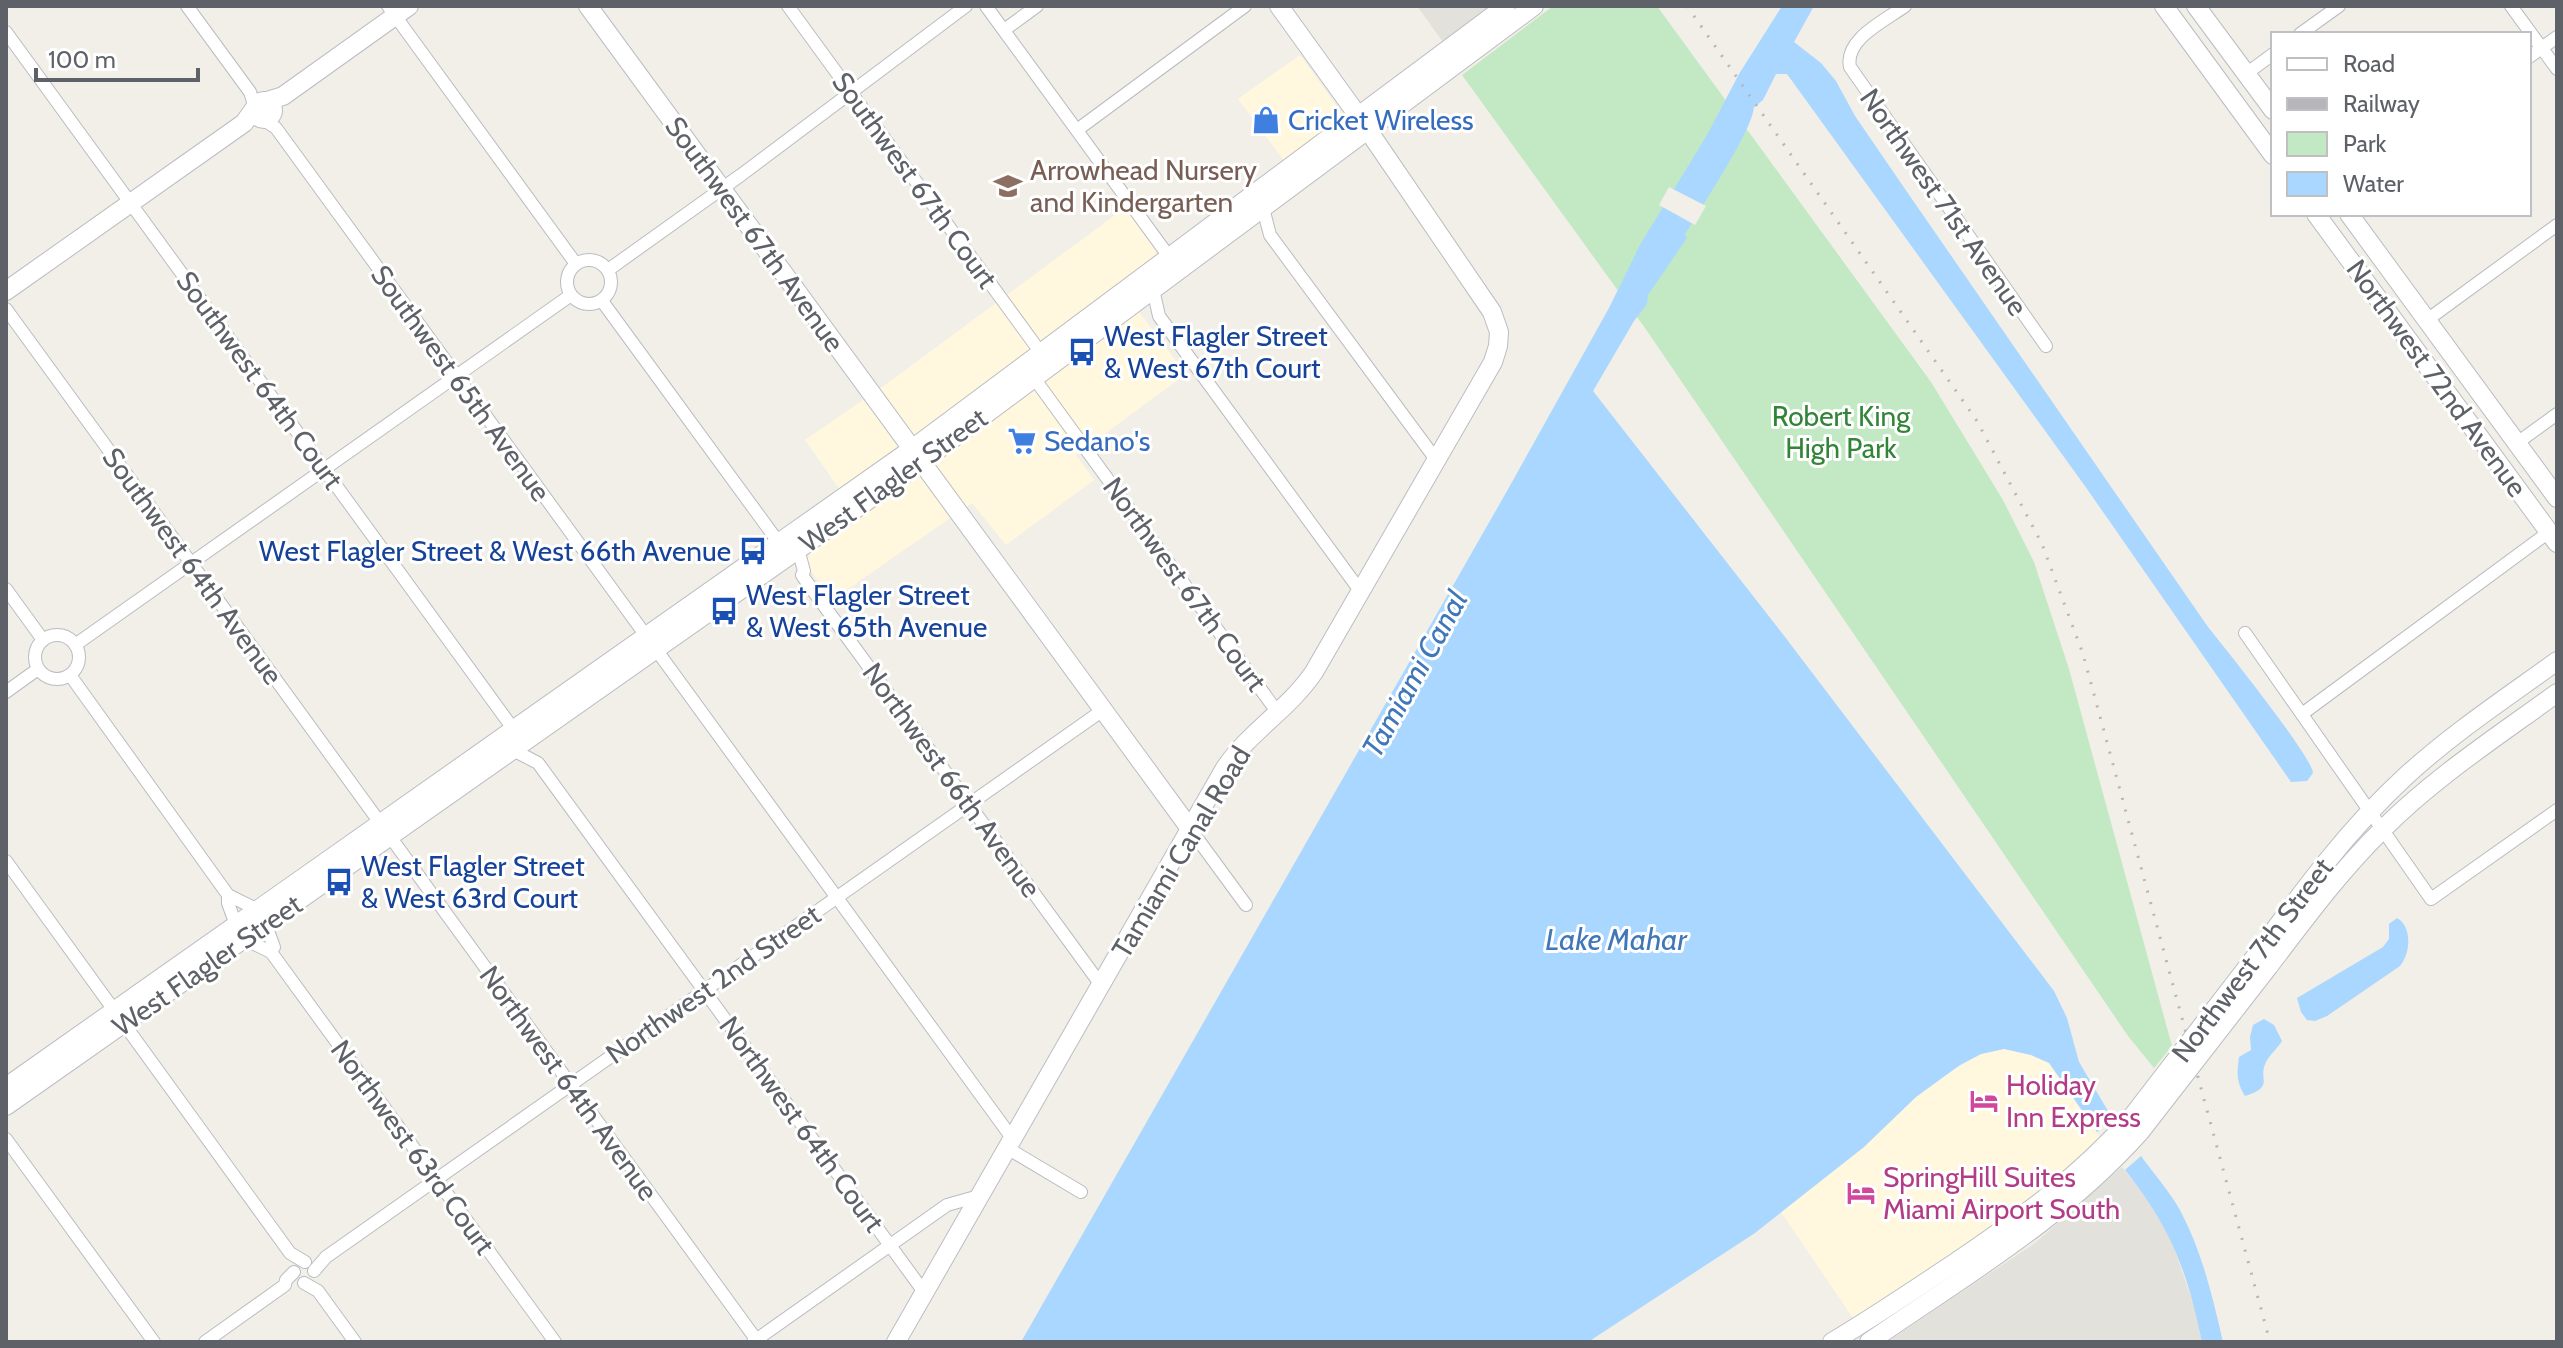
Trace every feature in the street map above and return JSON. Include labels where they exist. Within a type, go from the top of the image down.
[{"type":"main road","name":"Southwest 67th Avenue","points":[[588,6],[1191,830]]},
{"type":"main road","points":[[1279,6],[1363,123]]},
{"type":"main road","name":"West Flagler Street","points":[[6,1106],[119,1017],[385,830],[514,730],[650,643],[917,455],[1034,378],[1263,208],[1506,6]]},
{"type":"main road","name":"West Flagler Street","points":[[779,553],[798,549],[1041,353],[1170,258],[1534,6]]},
{"type":"main road","points":[[2164,6],[2271,152]]},
{"type":"main road","points":[[2196,6],[2271,107]]},
{"type":"main road","points":[[6,291],[264,110],[397,9]]},
{"type":"main road","points":[[2225,89],[2246,74]]},
{"type":"main road","name":"Tamiami Canal Road","points":[[896,1342],[1235,753],[1296,696],[1314,672],[1493,362],[1499,332],[1492,312],[1363,123]]},
{"type":"main road","name":"Northwest 72nd Avenue","points":[[2318,216],[2553,538]]},
{"type":"main road","name":"Northwest 72nd Avenue","points":[[2350,216],[2557,498]]},
{"type":"main road","points":[[2405,336],[2427,320]]},
{"type":"main road","points":[[2495,459],[2517,443]]},
{"type":"main road","name":"West Flagler Street","points":[[385,830],[513,750],[650,643]]},
{"type":"main road","name":"Northwest 7th Street","points":[[2262,962],[2327,861],[2370,811],[2436,750],[2557,661]]},
{"type":"main road","name":"Northwest 7th Street","points":[[1869,1342],[2028,1235],[2091,1183],[2262,962],[2383,829],[2448,773],[2557,693]]},
{"type":"main road","name":"West Flagler Street","points":[[6,1087],[119,1017]]},
{"type":"main road","name":"Northwest 7th Street","points":[[1832,1342],[2041,1204],[2136,1125]]},
{"type":"street","name":"Southwest 65th Avenue","points":[[187,6],[837,898],[1010,1143]]},
{"type":"street","name":"Southwest 67th Court","points":[[788,6],[1041,353]]},
{"type":"street","points":[[608,270],[722,189],[966,6]]},
{"type":"street","points":[[986,6],[1170,258]]},
{"type":"street","points":[[1004,30],[1037,6]]},
{"type":"street","points":[[1077,130],[1245,6]]},
{"type":"street","name":"Northwest 71st Avenue","points":[[1905,6],[1862,38],[1849,56],[1854,74],[2046,346]]},
{"type":"street","points":[[2303,32],[2339,6]]},
{"type":"street","points":[[2511,6],[2530,32]]},
{"type":"street","points":[[397,9],[576,264]]},
{"type":"street","name":"Southwest 64th Court","points":[[6,32],[514,730]]},
{"type":"street","points":[[2531,33],[2557,69]]},
{"type":"street","points":[[2531,56],[2557,37]]},
{"type":"street","points":[[2246,74],[2271,55]]},
{"type":"street","points":[[1263,208],[1270,235],[1437,461]]},
{"type":"street","points":[[1245,221],[1270,235]]},
{"type":"street","points":[[2427,320],[2557,225]]},
{"type":"street","points":[[596,261],[608,270],[611,286],[602,301],[586,304],[571,295],[567,279],[576,264],[596,261]]},
{"type":"street","points":[[1153,289],[1159,316],[1361,592]]},
{"type":"street","points":[[75,645],[571,295]]},
{"type":"street","points":[[602,301],[779,553]]},
{"type":"street","points":[[1134,303],[1159,316]]},
{"type":"street","name":"Southwest 64th Avenue","points":[[6,309],[385,830]]},
{"type":"street","name":"Northwest 67th Court","points":[[1034,378],[1278,713]]},
{"type":"street","points":[[2517,443],[2557,414]]},
{"type":"street","points":[[2302,714],[2553,538]]},
{"type":"street","name":"Northwest 66th Avenue","points":[[798,549],[804,571],[802,575]]},
{"type":"street","name":"Northwest 66th Avenue","points":[[779,553],[797,575],[802,575],[1101,985]]},
{"type":"street","points":[[6,589],[43,640]]},
{"type":"street","points":[[2245,633],[2431,899],[2557,810]]},
{"type":"street","points":[[60,635],[75,645],[79,658],[70,675],[56,679],[38,669],[36,651],[43,640],[60,635]]},
{"type":"street","points":[[6,692],[38,669]]},
{"type":"street","points":[[70,675],[228,895],[262,916]]},
{"type":"street","name":"Northwest 2nd Street","points":[[205,1342],[1103,710]]},
{"type":"street","name":"Northwest 64th Court","points":[[533,735],[538,763],[924,1292]]},
{"type":"street","name":"Northwest 64th Court","points":[[513,750],[538,763]]},
{"type":"street","name":"Northwest 64th Avenue","points":[[385,830],[755,1341]]},
{"type":"street","points":[[1191,830],[1246,905]]},
{"type":"street","points":[[6,861],[355,1342]]},
{"type":"street","points":[[228,895],[228,903],[240,932]]},
{"type":"street","name":"Northwest 63rd Court","points":[[262,916],[274,947],[271,952]]},
{"type":"street","name":"Northwest 63rd Court","points":[[240,932],[271,952],[555,1342]]},
{"type":"street","points":[[6,1139],[154,1342]]},
{"type":"street","points":[[1010,1143],[1081,1192]]},
{"type":"street","points":[[755,1341],[947,1205],[979,1196]]},
{"type":"shaded area","points":[[1417,6],[1491,6],[1443,42]]},
{"type":"shaded area","points":[[1300,55],[1339,109],[1339,119],[1334,127],[1285,162],[1238,99]]},
{"type":"shaded area","points":[[1126,207],[1157,257],[1121,288],[1186,374],[1076,455],[1094,480],[1006,545],[972,503],[832,600],[809,568],[807,560],[812,551],[859,517],[805,440],[885,385]]},
{"type":"shaded area","points":[[2004,1049],[2049,1063],[2101,1139],[2043,1192],[1873,1308],[1853,1318],[1781,1212],[1864,1147],[1916,1097],[1943,1076],[1981,1054]]},
{"type":"shaded area","points":[[2122,1167],[2169,1233],[2195,1309],[2202,1342],[1887,1342],[2035,1243]]},
{"type":"green space","name":"Robert King High Park","points":[[1553,6],[1657,6],[1931,382],[2003,500],[2034,562],[2069,669],[2172,1046],[2154,1068],[2128,1036],[1645,328],[1462,75]]},
{"type":"water","name":"Lake Mahar","points":[[1782,6],[1814,6],[1794,42],[1821,63],[1836,81],[1855,116],[1905,189],[2208,627],[2299,747],[2313,773],[2307,781],[2291,782],[2085,486],[1787,74],[1776,74],[1763,100],[1754,107],[1744,135],[1685,235],[1687,238],[1648,295],[1647,304],[1593,391],[2054,991],[2067,1018],[2079,1062],[2111,1116],[2097,1132],[2049,1063],[2004,1049],[1981,1054],[1960,1065],[1916,1097],[1864,1147],[1755,1233],[1588,1342],[1021,1342],[1507,491],[1609,308],[1641,243]]},
{"type":"water","points":[[2397,918],[2405,927],[2408,940],[2400,966],[2327,1016],[2315,1021],[2307,1020],[2297,998],[2383,947],[2389,939],[2389,924]]},
{"type":"water","points":[[2264,1019],[2274,1025],[2282,1041],[2266,1062],[2263,1086],[2245,1096],[2238,1077],[2239,1057],[2251,1050],[2253,1025]]},
{"type":"water","points":[[2141,1156],[2172,1197],[2188,1227],[2206,1276],[2223,1342],[2202,1342],[2190,1293],[2175,1251],[2154,1211],[2125,1170]]},
{"type":"pier","points":[[1669,187],[1706,206],[1695,225],[1659,205]]},
{"type":"railway","points":[[1687,6],[1977,421],[2042,544],[2083,654],[2270,1342]]},
{"type":"place","name":"Cricket Wireless","points":[[1266,120]]},
{"type":"place","name":"Arrowhead Nursery and Kindergarten","points":[[1008,186]]},
{"type":"place","name":"West Flagler Street & West 67th Court","points":[[1082,352]]},
{"type":"place","name":"Sedano's","points":[[1022,441]]},
{"type":"place","name":"West Flagler Street & West 66th Avenue","points":[[753,551]]},
{"type":"place","name":"West Flagler Street & West 65th Avenue","points":[[724,611]]},
{"type":"place","name":"West Flagler Street & West 63rd Court","points":[[339,882]]},
{"type":"place","name":"Holiday Inn Express","points":[[1984,1101]]},
{"type":"place","name":"SpringHill Suites Miami Airport South","points":[[1861,1193]]},
{"type":"water label","name":"Tamiami Canal","points":[[1415,674]]}]
